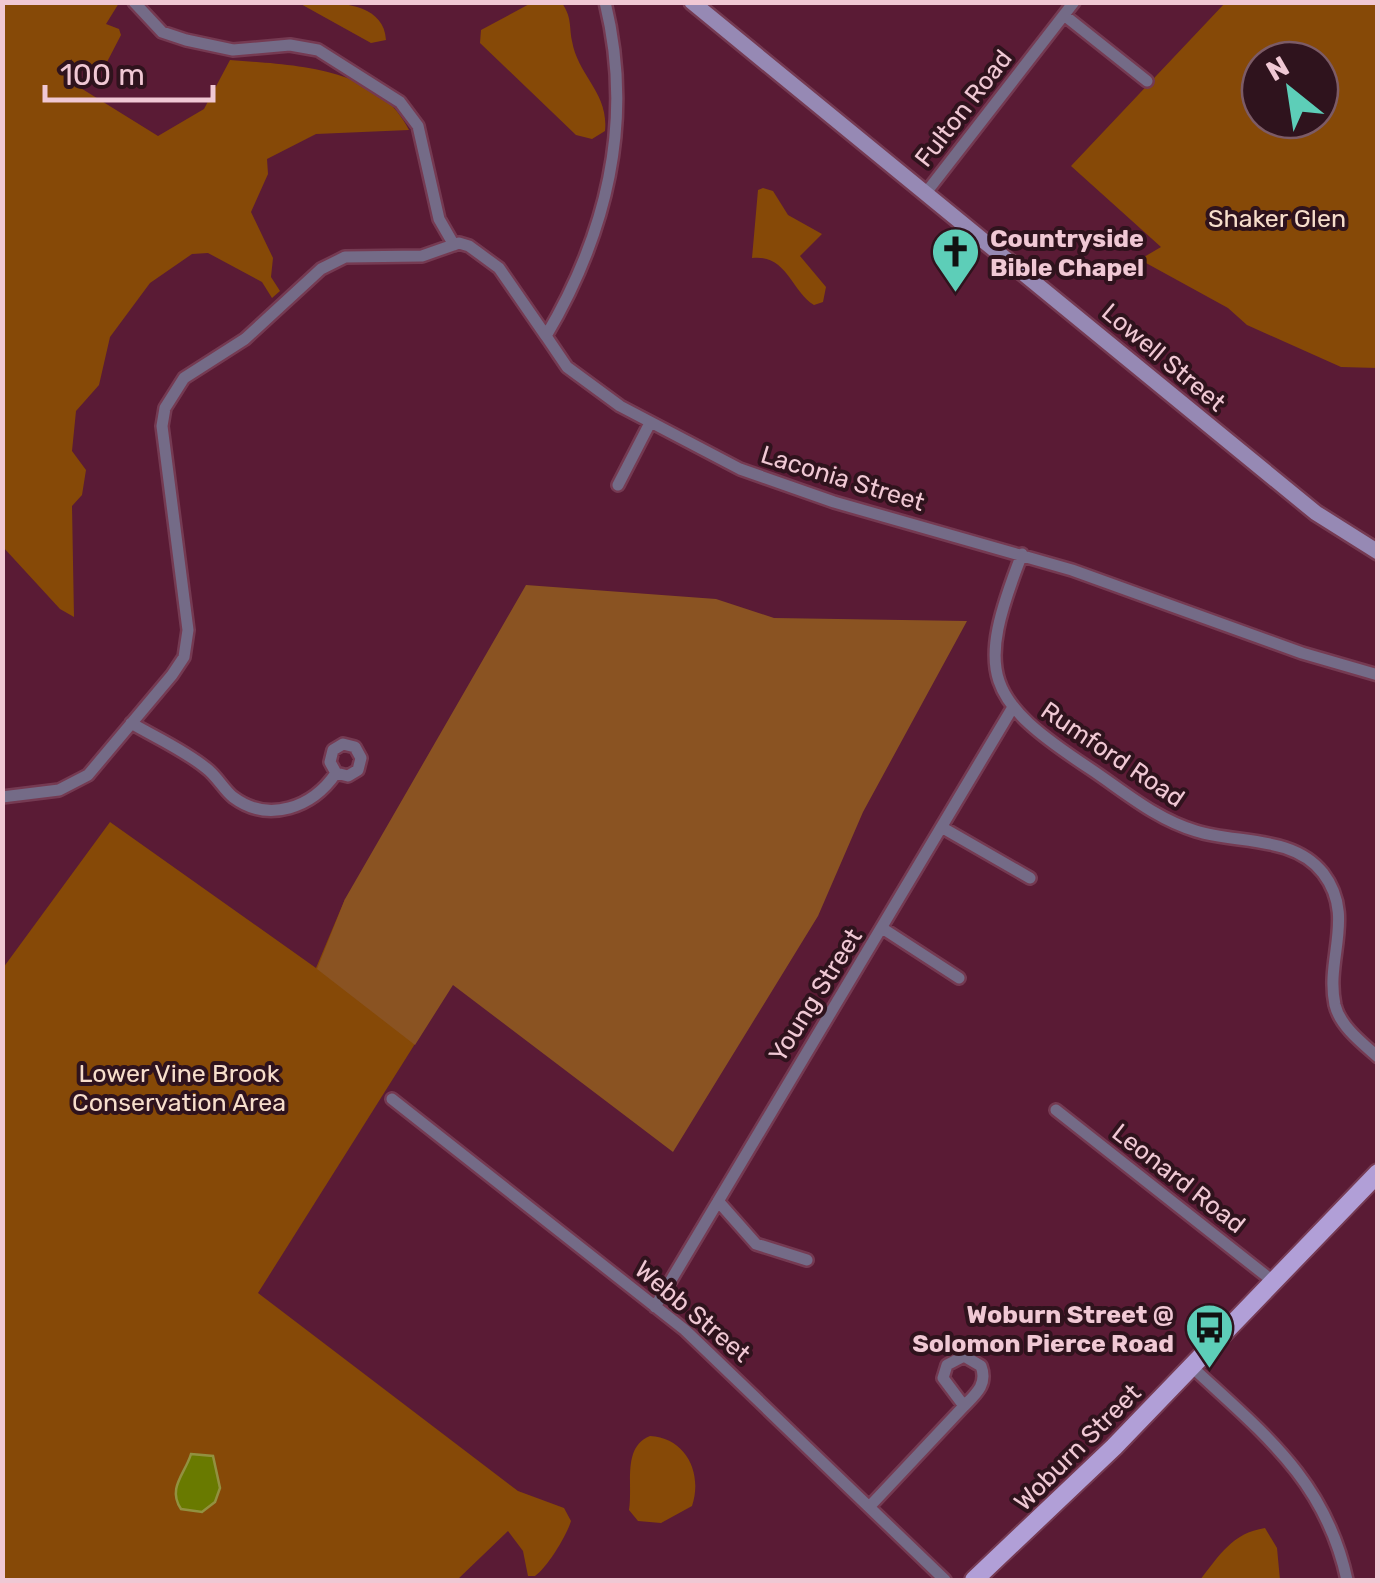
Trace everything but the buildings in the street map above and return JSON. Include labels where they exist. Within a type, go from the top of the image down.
[{"type":"main road","name":"Lowell Street","points":[[692,2],[1316,513],[1378,552]]},
{"type":"main road","name":"Woburn Street","points":[[974,1580],[1192,1367],[1378,1173]]},
{"type":"street","points":[[2,797],[76,783],[172,675],[187,648],[162,451],[165,408],[175,390],[198,367],[245,339],[334,262],[355,255],[422,256],[454,245],[439,219],[418,126],[400,102],[318,50],[290,44],[234,50],[186,40],[162,32],[134,2]]},
{"type":"street","points":[[546,336],[584,262],[612,174],[618,96],[604,2]]},
{"type":"street","name":"Fulton Road","points":[[925,194],[1074,2]]},
{"type":"street","points":[[1064,14],[1146,81]]},
{"type":"street","name":"Laconia Street","points":[[454,245],[469,246],[499,268],[567,368],[650,423],[767,480],[1022,554],[1302,653],[1378,675]]},
{"type":"street","points":[[618,485],[650,423]]},
{"type":"street","name":"Rumford Road","points":[[1022,554],[994,636],[1000,692],[1025,725],[1160,818],[1200,833],[1283,846],[1322,872],[1342,920],[1334,981],[1335,1008],[1346,1026],[1378,1057]]},
{"type":"street","name":"Young Street","points":[[654,1307],[1013,708]]},
{"type":"street","points":[[131,723],[204,766],[238,800],[260,808],[282,810],[303,804],[336,772]]},
{"type":"street","points":[[943,828],[1030,878]]},
{"type":"street","points":[[882,928],[958,978]]},
{"type":"street","name":"Webb Street","points":[[392,1099],[654,1307],[748,1387],[945,1580]]},
{"type":"street","name":"Leonard Road","points":[[1056,1110],[1274,1282]]},
{"type":"street","points":[[718,1201],[756,1244],[807,1260]]},
{"type":"street","points":[[1192,1367],[1310,1485],[1339,1541],[1347,1580]]},
{"type":"street","points":[[870,1506],[964,1406]]},
{"type":"green space","points":[[533,2],[562,3],[567,13],[575,53],[598,95],[605,118],[605,131],[592,139],[576,135],[480,43],[481,30]]},
{"type":"green space","points":[[2,3],[119,3],[106,24],[119,29],[121,35],[107,62],[80,67],[71,82],[158,136],[204,109],[230,60],[305,67],[355,81],[395,109],[409,130],[316,134],[267,159],[268,174],[251,212],[273,258],[271,277],[280,291],[272,298],[262,282],[208,253],[192,254],[150,283],[110,337],[99,385],[76,411],[72,451],[86,470],[82,495],[72,506],[74,617],[60,609],[3,547]]},
{"type":"green space","points":[[299,3],[340,4],[366,10],[383,27],[386,40],[371,43]]},
{"type":"green space","name":"Shaker Glen","points":[[1225,3],[1377,3],[1377,368],[1341,367],[1247,325],[1228,308],[1146,263],[1144,257],[1161,247],[1071,166]]},
{"type":"green space","points":[[758,190],[773,191],[788,215],[822,234],[800,256],[826,287],[823,302],[814,305],[806,299],[773,262],[752,258]]},
{"type":"green space","name":"Lower Vine Brook Conservation Area","points":[[110,822],[316,968],[345,899],[459,974],[258,1293],[518,1491],[564,1508],[571,1521],[569,1527],[551,1559],[535,1576],[528,1576],[523,1551],[508,1531],[457,1580],[3,1580],[3,968]]},
{"type":"green space","points":[[650,1436],[663,1438],[682,1450],[695,1481],[692,1506],[661,1523],[638,1521],[629,1510],[632,1457],[641,1441]]},
{"type":"green space","points":[[1265,1528],[1277,1548],[1280,1580],[1200,1580],[1235,1540]]},
{"type":"shaded area","points":[[526,585],[716,599],[774,618],[967,621],[863,812],[818,916],[673,1152],[453,985],[415,1045],[317,969],[345,899]]},
{"type":"shaded area","points":[[191,1454],[213,1456],[220,1488],[215,1502],[202,1512],[181,1509],[177,1501],[178,1481]]},
{"type":"place","name":"Countryside Bible Chapel","points":[[955,294]]},
{"type":"place","name":"Woburn Street @ Solomon Pierce Road","points":[[1209,1370]]}]
